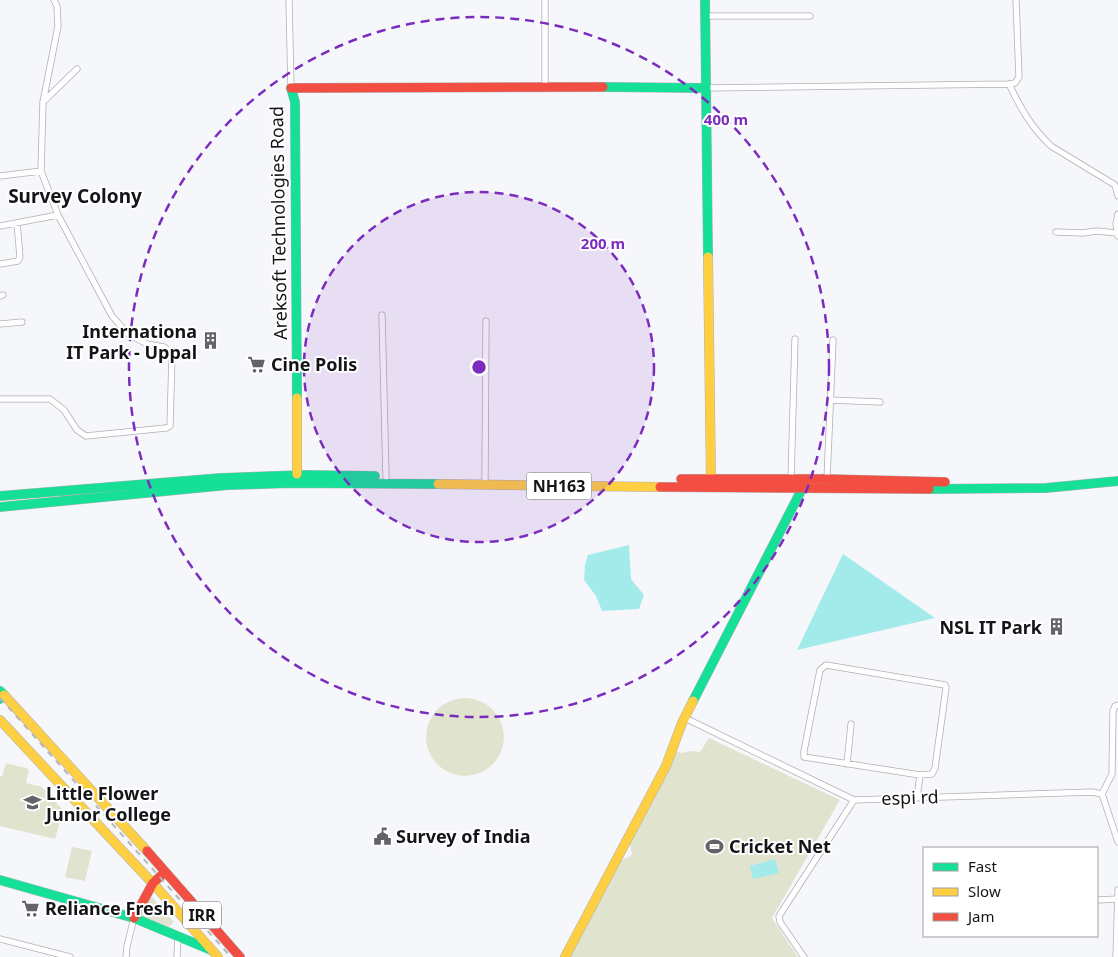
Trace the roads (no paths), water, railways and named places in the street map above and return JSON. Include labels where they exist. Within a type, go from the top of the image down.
[{"type":"main road","points":[[705,0],[711,483]]},
{"type":"main road","points":[[291,88],[545,86],[706,88]]},
{"type":"main road","name":"Areksoft Technologies Road","points":[[291,88],[295,102],[292,290],[294,475]]},
{"type":"main road","name":"NH163","points":[[0,507],[228,485],[297,483],[804,483],[982,490],[1046,488],[1118,474]]},
{"type":"main road","name":"NH163","points":[[0,496],[163,481],[294,475],[711,483],[791,479],[804,483],[828,479],[999,483],[1118,481]]},
{"type":"main road","points":[[565,957],[666,766],[685,718],[804,483]]},
{"type":"main road","name":"IRR","points":[[1,695],[137,840],[164,873],[240,957]]},
{"type":"main road","name":"IRR","points":[[0,720],[153,883],[218,957]]},
{"type":"main road","points":[[559,957],[661,764],[668,758]]},
{"type":"main road","points":[[134,918],[153,883],[164,873]]},
{"type":"main road","points":[[0,880],[134,918],[211,950]]},
{"type":"street","points":[[0,399],[50,399],[64,410],[77,430],[86,436],[166,428],[170,426],[172,356],[164,347],[147,344],[127,334],[112,316],[58,214],[42,171],[43,102],[58,26],[57,6],[54,0]]},
{"type":"street","points":[[289,0],[291,88]]},
{"type":"street","points":[[545,0],[545,86]]},
{"type":"street","points":[[706,88],[1015,83],[1019,77],[1016,0]]},
{"type":"street","points":[[706,16],[810,16]]},
{"type":"street","points":[[43,102],[77,69]]},
{"type":"street","points":[[1009,84],[1030,124],[1042,138],[1051,146],[1114,186],[1118,196]]},
{"type":"street","points":[[0,176],[42,171]]},
{"type":"street","points":[[0,226],[58,214]]},
{"type":"street","points":[[1056,232],[1083,233],[1096,231],[1118,234],[1118,214]]},
{"type":"street","points":[[0,264],[18,261],[20,257],[17,223]]},
{"type":"street","points":[[382,315],[386,477]]},
{"type":"street","points":[[485,479],[486,321]]},
{"type":"street","points":[[0,324],[22,322]]},
{"type":"street","points":[[791,479],[795,339]]},
{"type":"street","points":[[828,479],[833,340]]},
{"type":"street","points":[[830,400],[880,402]]},
{"type":"street","points":[[826,665],[944,685],[946,688],[935,768],[932,774],[920,775],[804,756],[820,670],[826,665]]},
{"type":"street","points":[[1116,707],[1115,775],[1102,794],[1118,842]]},
{"type":"street","name":"espi rd","points":[[685,718],[854,800],[1092,792],[1102,794]]},
{"type":"street","points":[[847,764],[852,724]]},
{"type":"street","points":[[917,797],[920,775]]},
{"type":"street","points":[[804,957],[780,922],[779,916],[854,800]]},
{"type":"street","points":[[1117,954],[1118,890]]},
{"type":"street","points":[[1098,900],[1118,899]]},
{"type":"street","points":[[126,957],[134,918]]},
{"type":"street","points":[[177,957],[178,936]]},
{"type":"street","points":[[0,939],[70,957]]},
{"type":"water","points":[[629,545],[631,579],[644,595],[639,609],[602,611],[596,596],[584,580],[588,555]]},
{"type":"water","points":[[843,554],[935,618],[797,650]]},
{"type":"water","points":[[775,859],[779,873],[753,879],[750,866]]},
{"type":"railway","points":[[0,698],[231,957]]},
{"type":"place","name":"Internationa IT Park - Uppal","points":[[211,341]]},
{"type":"place","name":"Cine Polis","points":[[257,364]]},
{"type":"place","name":"NSL IT Park","points":[[1056,627]]},
{"type":"place","name":"Little Flower Junior College","points":[[32,803]]},
{"type":"place","name":"Survey of India","points":[[382,836]]},
{"type":"place","name":"Cricket Net","points":[[715,846]]},
{"type":"place","name":"Reliance Fresh","points":[[31,908]]},
{"type":"district","name":"Survey Colony","points":[[75,196]]}]
